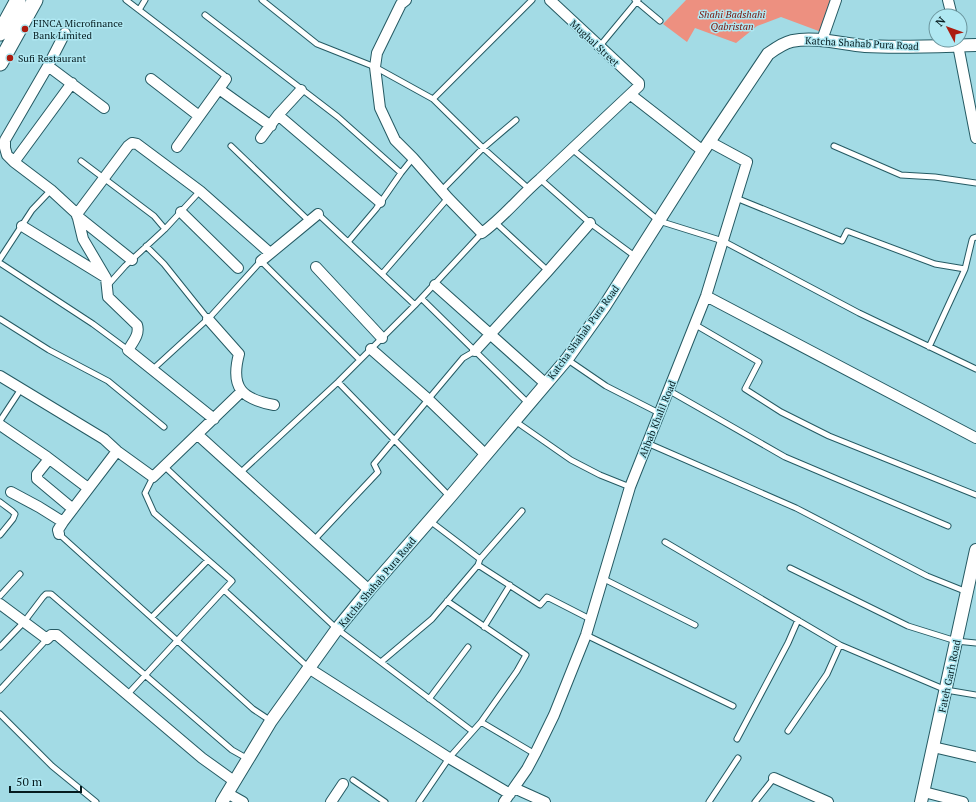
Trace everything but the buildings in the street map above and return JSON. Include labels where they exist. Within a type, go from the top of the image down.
[{"type":"main road","points":[[0,33],[18,0]]},
{"type":"main road","points":[[0,63],[35,0]]},
{"type":"street","points":[[406,0],[401,4],[377,53],[375,68],[380,108],[395,140],[482,233],[496,223],[572,148],[631,95],[707,146]]},
{"type":"street","name":"Mughal Street","points":[[550,0],[639,83],[639,86],[631,95]]},
{"type":"street","points":[[822,40],[836,0]]},
{"type":"street","points":[[65,33],[6,140],[5,148],[7,155],[14,162],[52,190],[77,215],[132,260]]},
{"type":"street","name":"Katcha Shahab Pura Road","points":[[225,797],[271,721],[310,669],[337,628],[567,359],[604,307],[768,54],[791,41],[822,40],[866,46],[928,44]]},
{"type":"street","points":[[959,48],[976,138]]},
{"type":"street","points":[[48,66],[104,108]]},
{"type":"street","points":[[151,79],[199,116]]},
{"type":"street","points":[[176,146],[226,79]]},
{"type":"street","points":[[14,162],[72,83]]},
{"type":"street","points":[[219,89],[271,126]]},
{"type":"street","points":[[261,138],[278,115],[301,90]]},
{"type":"street","points":[[278,115],[380,202]]},
{"type":"street","points":[[77,215],[128,146],[132,143],[137,144],[200,192],[270,254]]},
{"type":"street","name":"Ahbab Khalil Road","points":[[509,795],[527,769],[554,715],[586,635],[630,487],[706,296],[723,241],[747,162],[707,146]]},
{"type":"street","points":[[181,212],[238,268]]},
{"type":"street","points":[[261,262],[318,214]]},
{"type":"street","points":[[77,215],[83,239],[107,282],[108,297],[137,325],[138,330],[128,350],[214,419]]},
{"type":"street","points":[[475,351],[590,223]]},
{"type":"street","points":[[22,226],[107,282]]},
{"type":"street","points":[[316,266],[382,338]]},
{"type":"street","points":[[435,285],[546,384]]},
{"type":"street","points":[[706,296],[976,438]]},
{"type":"street","points":[[208,319],[239,354],[235,373],[241,392],[261,403],[274,405]]},
{"type":"street","points":[[371,349],[428,399],[486,455]]},
{"type":"street","points":[[0,376],[104,439],[117,451],[153,477],[241,392]]},
{"type":"street","points":[[0,425],[88,488]]},
{"type":"street","points":[[198,435],[369,590]]},
{"type":"street","points":[[59,534],[58,530],[63,522],[117,451]]},
{"type":"street","points":[[49,459],[37,474],[37,479],[73,509]]},
{"type":"street","points":[[11,492],[63,522]]},
{"type":"street","name":"Fateh Garh Road","points":[[922,797],[976,551]]},
{"type":"street","points":[[0,604],[47,638],[51,635],[57,636],[202,758],[234,781]]},
{"type":"street","points":[[310,669],[448,758],[509,795],[545,802]]},
{"type":"street","points":[[933,747],[976,757]]},
{"type":"street","points":[[774,778],[828,802]]},
{"type":"street","points":[[331,802],[348,782]]},
{"type":"street","points":[[225,797],[243,802]]},
{"type":"street","points":[[922,797],[963,802]]},
{"type":"lane","points":[[126,0],[224,75],[226,79]]},
{"type":"lane","points":[[139,10],[145,0]]},
{"type":"lane","points":[[262,0],[317,44],[375,68],[433,99],[483,148],[529,189]]},
{"type":"lane","points":[[433,99],[532,0]]},
{"type":"lane","points":[[599,46],[637,0],[660,21]]},
{"type":"lane","points":[[205,14],[338,118],[400,173]]},
{"type":"lane","points":[[382,274],[483,148],[516,120]]},
{"type":"lane","points":[[231,146],[309,222]]},
{"type":"lane","points":[[834,146],[901,175],[935,177],[976,183]]},
{"type":"lane","points":[[572,148],[659,221],[723,241],[859,313],[976,369]]},
{"type":"lane","points":[[348,242],[413,158]]},
{"type":"lane","points":[[81,161],[154,216],[165,229]]},
{"type":"lane","points":[[540,180],[590,223],[636,257]]},
{"type":"lane","points":[[0,259],[32,210],[52,190]]},
{"type":"lane","points":[[107,282],[165,229],[200,192]]},
{"type":"lane","points":[[736,198],[842,241],[848,231],[935,264],[964,270]]},
{"type":"lane","points":[[318,214],[415,305]]},
{"type":"lane","points":[[496,223],[548,271]]},
{"type":"lane","points":[[240,473],[338,382],[435,285],[482,233]]},
{"type":"lane","points":[[929,347],[964,270],[972,240],[976,237]]},
{"type":"lane","points":[[146,246],[164,264],[208,319]]},
{"type":"lane","points":[[152,370],[208,319],[261,262],[360,360]]},
{"type":"lane","points":[[0,263],[93,324],[128,350]]},
{"type":"lane","points":[[422,298],[529,404]]},
{"type":"lane","points":[[0,319],[49,350],[108,381],[164,426]]},
{"type":"lane","points":[[694,324],[759,362],[745,389],[781,412],[829,436],[976,495]]},
{"type":"lane","points":[[314,540],[378,472],[374,464],[428,399],[463,358],[475,351]]},
{"type":"lane","points":[[567,359],[606,386],[659,413]]},
{"type":"lane","points":[[338,382],[450,497]]},
{"type":"lane","points":[[0,421],[20,389]]},
{"type":"lane","points":[[668,390],[785,457],[948,526]]},
{"type":"lane","points":[[515,421],[571,460],[600,475],[630,487]]},
{"type":"lane","points":[[647,443],[796,508],[927,576],[967,592]]},
{"type":"lane","points":[[164,466],[337,628],[472,731]]},
{"type":"lane","points":[[127,695],[232,581],[154,513],[145,492],[153,477]]},
{"type":"lane","points":[[0,502],[15,514],[13,519],[0,535]]},
{"type":"lane","points":[[381,662],[432,619],[478,565],[480,559],[522,511]]},
{"type":"lane","points":[[429,520],[480,559]]},
{"type":"lane","points":[[59,534],[253,709],[271,721]]},
{"type":"lane","points":[[665,542],[840,645],[946,690],[976,695]]},
{"type":"lane","points":[[152,617],[208,560]]},
{"type":"lane","points":[[478,565],[540,605],[547,597],[590,619]]},
{"type":"lane","points":[[790,568],[908,626],[956,640],[976,643]]},
{"type":"lane","points":[[0,596],[20,574]]},
{"type":"lane","points":[[602,578],[695,624]]},
{"type":"lane","points":[[484,627],[510,585]]},
{"type":"lane","points":[[224,590],[310,669]]},
{"type":"lane","points":[[0,647],[24,622],[43,597],[46,594],[50,594],[232,750],[248,759]]},
{"type":"lane","points":[[419,802],[448,758],[480,722],[517,672],[526,655],[448,601]]},
{"type":"lane","points":[[737,739],[788,643],[798,620]]},
{"type":"lane","points":[[586,635],[732,706]]},
{"type":"lane","points":[[0,690],[47,638]]},
{"type":"lane","points":[[788,732],[827,674],[840,645]]},
{"type":"lane","points":[[429,699],[468,647]]},
{"type":"lane","points":[[0,714],[52,766],[96,802]]},
{"type":"lane","points":[[480,722],[535,754]]},
{"type":"lane","points":[[709,802],[738,758]]},
{"type":"lane","points":[[755,802],[774,778]]},
{"type":"lane","points":[[348,782],[385,802]]},
{"type":"green space","name":"Shahi Badshahi Qabristan","points":[[686,0],[836,0],[824,33],[781,17],[757,26],[736,43],[695,28],[687,42],[663,24]]},
{"type":"place","name":"FINCA Microfinance Bank Limited","points":[[25,29]]},
{"type":"place","name":"Sufi Restaurant","points":[[10,58]]}]
